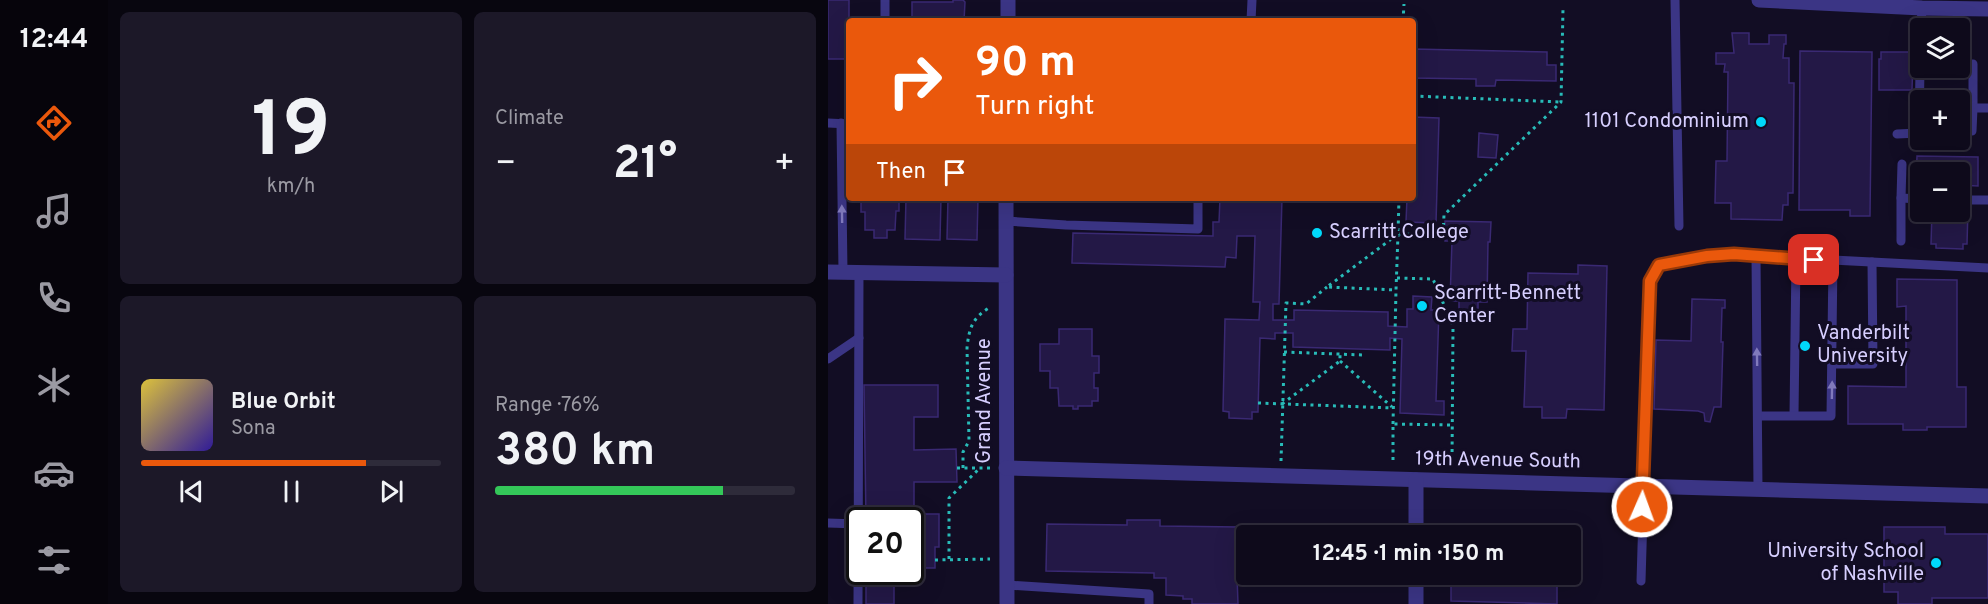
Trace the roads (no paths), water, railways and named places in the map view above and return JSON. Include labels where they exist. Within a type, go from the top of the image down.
[{"type":"street","points":[[1008,0],[1008,18]]},
{"type":"street","points":[[1759,0],[1988,9]]},
{"type":"street","name":"Grand Avenue","points":[[1006,201],[1006,275],[998,468],[1007,604]]},
{"type":"street","points":[[835,272],[1006,275]]},
{"type":"street","name":"19th Avenue South","points":[[998,468],[1988,496]]},
{"type":"street","points":[[1416,480],[1416,525]]},
{"type":"street","points":[[1416,585],[1416,604]]},
{"type":"lane","points":[[885,0],[885,18]]},
{"type":"lane","points":[[1251,18],[1252,0]]},
{"type":"lane","points":[[1675,0],[1679,226]]},
{"type":"lane","points":[[1922,8],[1922,18]]},
{"type":"lane","points":[[1970,64],[1973,64],[1972,131],[1970,131]]},
{"type":"lane","points":[[1897,134],[1919,134],[1920,78]]},
{"type":"lane","points":[[1973,108],[1988,108]]},
{"type":"lane","points":[[828,123],[845,124],[835,272]]},
{"type":"lane","points":[[1901,241],[1902,164]]},
{"type":"lane","points":[[1901,198],[1910,198]]},
{"type":"lane","points":[[1970,200],[1988,200]]},
{"type":"lane","points":[[1006,221],[1197,229],[1198,201]]},
{"type":"lane","points":[[1641,581],[1650,281],[1659,265],[1734,254],[1988,268]]},
{"type":"lane","points":[[1756,256],[1758,490]]},
{"type":"lane","points":[[1794,415],[1796,259]]},
{"type":"lane","points":[[1758,416],[1831,416],[1833,260]]},
{"type":"lane","points":[[1832,364],[1873,364],[1872,262]]},
{"type":"lane","points":[[858,507],[859,273]]},
{"type":"lane","points":[[828,359],[859,338]]},
{"type":"lane","points":[[828,523],[846,524]]},
{"type":"lane","points":[[858,585],[858,604]]},
{"type":"lane","points":[[1007,585],[1149,594],[1149,604]]},
{"type":"place","name":"1101 Condominium","points":[[1761,122]]},
{"type":"place","name":"Scarritt College","points":[[1317,233]]},
{"type":"place","name":"Scarritt-Bennett Center","points":[[1422,306]]},
{"type":"place","name":"Vanderbilt University","points":[[1805,346]]},
{"type":"place","name":"University School of Nashville","points":[[1936,563]]}]
